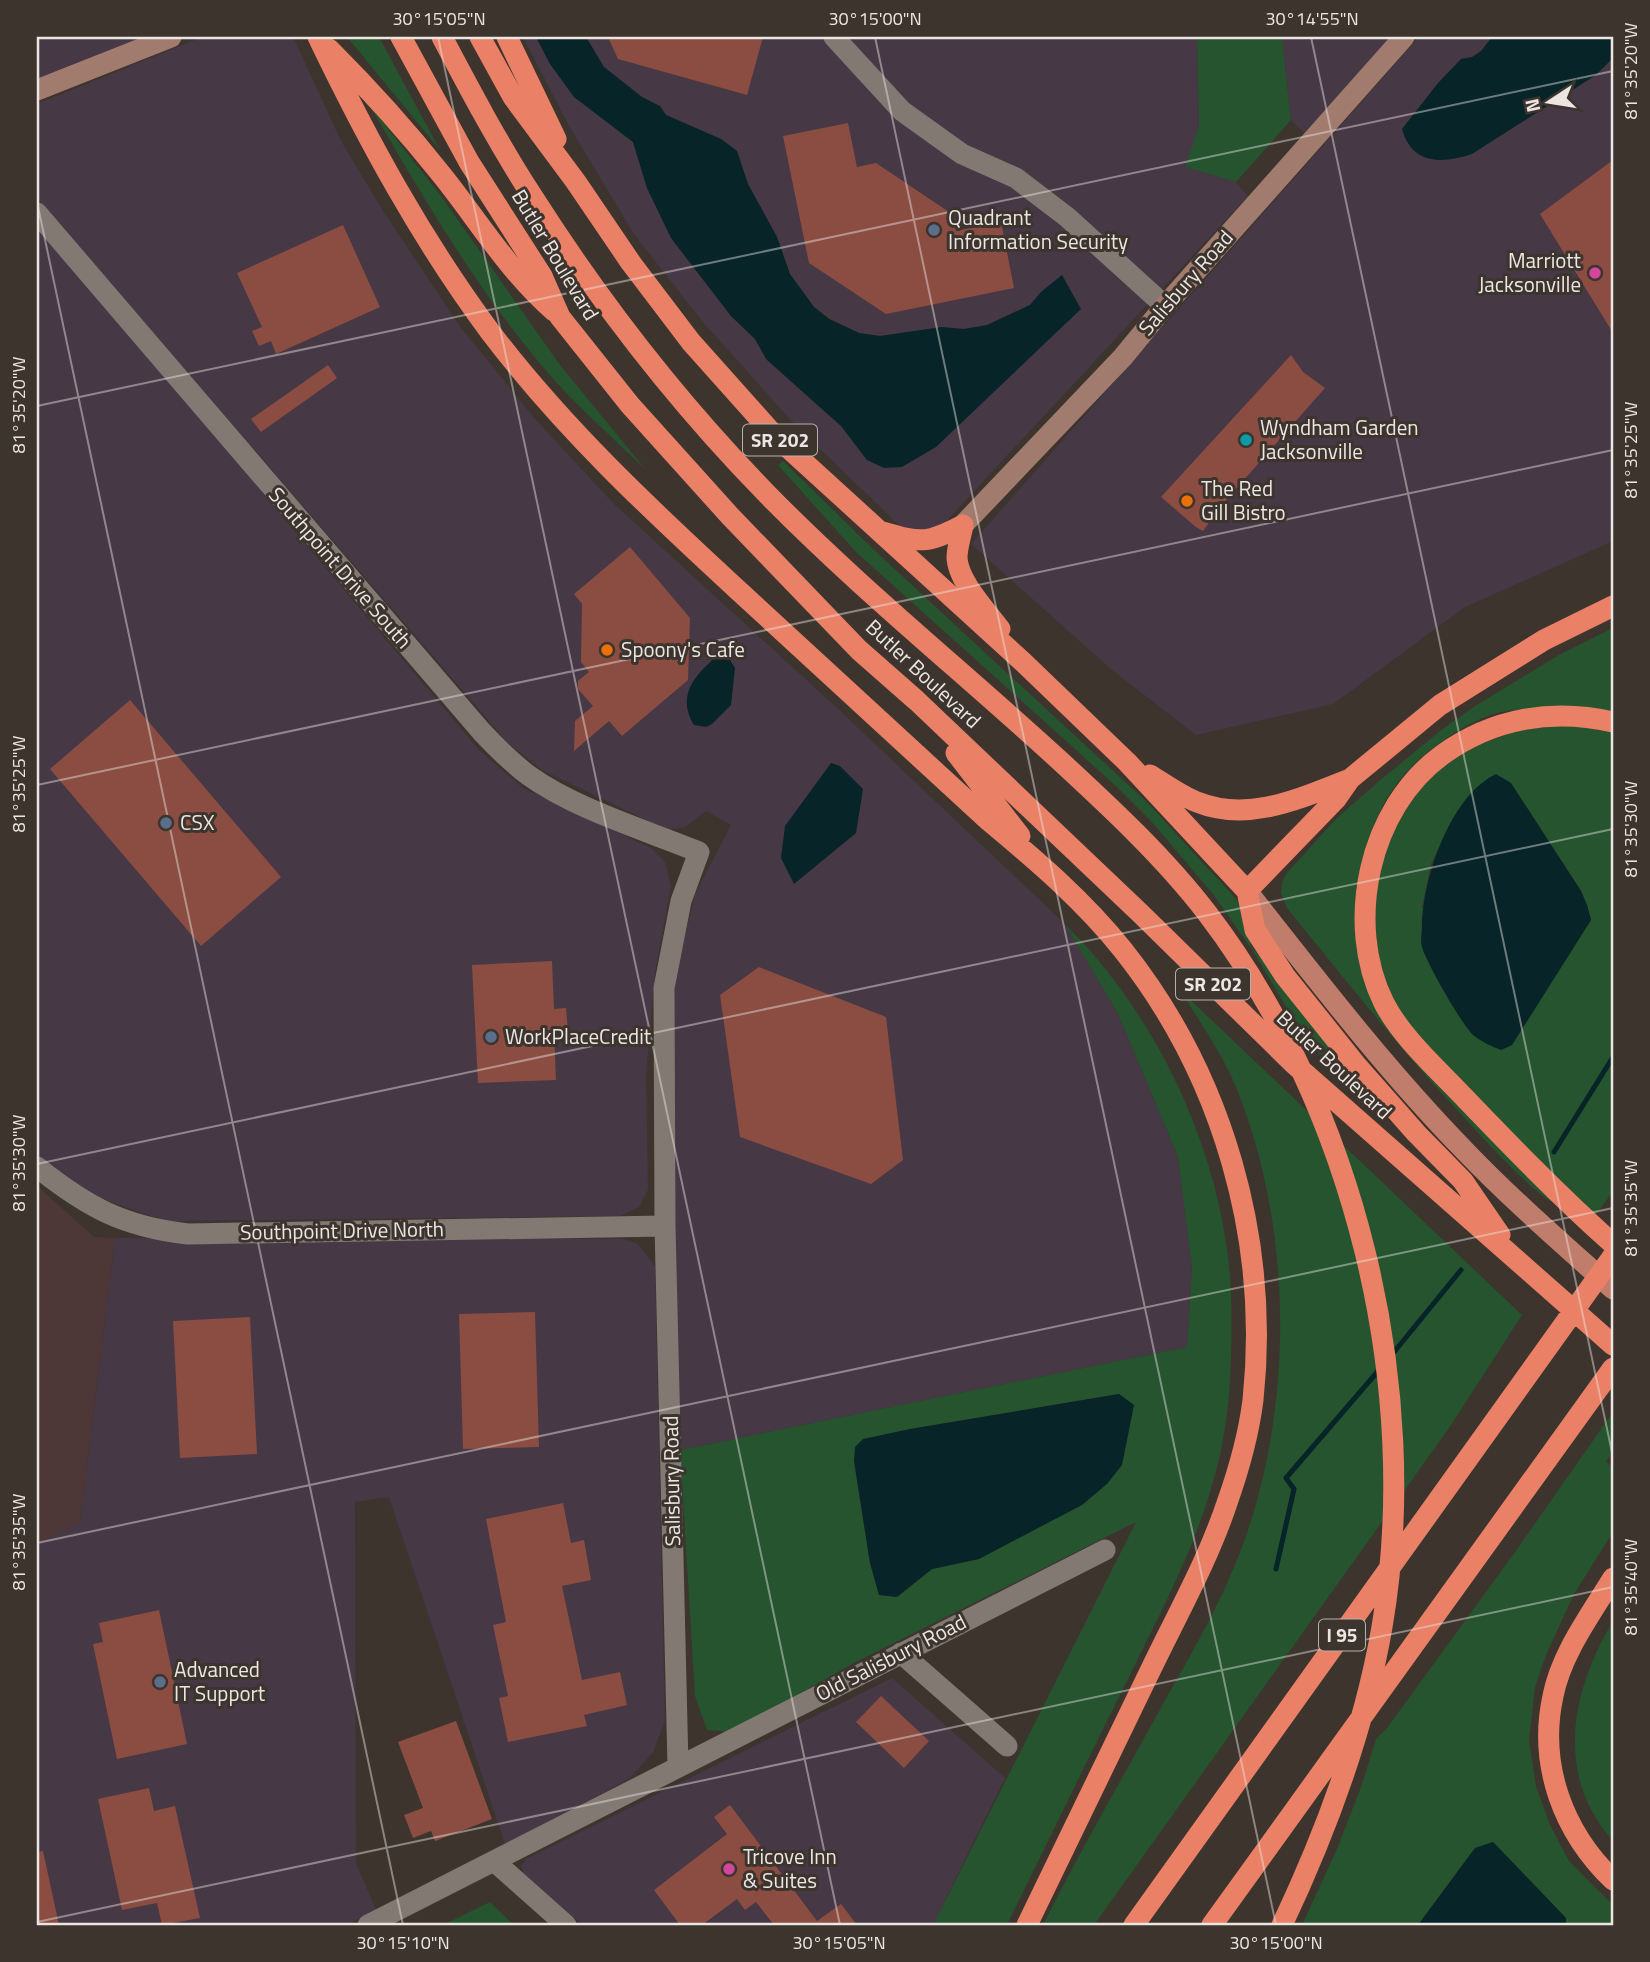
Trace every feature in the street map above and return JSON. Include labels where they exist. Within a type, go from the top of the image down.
[{"type":"highway","points":[[317,37],[368,140],[423,234],[485,324],[549,404],[661,521],[989,821],[1043,866],[1089,911],[1123,951],[1168,1013],[1197,1068],[1221,1126],[1248,1229],[1256,1340],[1253,1402],[1237,1470],[1210,1549],[1027,1925]]},
{"type":"highway","points":[[317,37],[368,88],[441,173],[527,288],[560,317]]},
{"type":"highway","name":"Butler Boulevard","points":[[401,37],[469,162],[542,276],[560,317],[630,405],[730,516],[859,650],[917,701],[1140,913],[1293,1063],[1517,1259]]},
{"type":"highway","points":[[442,37],[529,191],[639,347],[776,503],[1078,778],[1142,840],[1206,911],[1244,968],[1280,1030],[1311,1092],[1356,1216],[1377,1305],[1390,1398],[1394,1472],[1392,1545],[1377,1651],[1359,1728],[1324,1832],[1282,1925]]},
{"type":"highway","name":"Butler Boulevard","points":[[480,37],[513,97],[631,263],[691,341],[774,435],[1023,662],[1127,762],[1247,891]]},
{"type":"highway","points":[[507,37],[576,183]]},
{"type":"highway","points":[[877,530],[916,541],[926,541],[964,525]]},
{"type":"highway","points":[[964,525],[957,556],[959,569],[965,582],[1023,662]]},
{"type":"highway","points":[[1517,1259],[1463,1181],[1357,1066],[1279,968],[1255,930],[1247,891],[1336,799],[1350,779],[1440,705],[1544,640],[1613,606]]},
{"type":"highway","points":[[917,701],[1043,866]]},
{"type":"highway","points":[[1613,722],[1563,715],[1534,717],[1487,730],[1442,755],[1409,789],[1382,836],[1372,862],[1364,918],[1370,966],[1385,1004],[1410,1039],[1511,1147],[1613,1244]]},
{"type":"highway","points":[[1127,762],[1196,802],[1235,810],[1260,809],[1288,802],[1350,779]]},
{"type":"highway","name":"I 95","points":[[1134,1925],[1613,1256]]},
{"type":"highway","name":"SR 202","points":[[1517,1259],[1613,1345]]},
{"type":"highway","points":[[1212,1925],[1613,1367]]},
{"type":"highway","points":[[1613,1578],[1568,1654],[1553,1695],[1548,1737],[1551,1772],[1563,1812],[1584,1848],[1613,1880]]},
{"type":"main road","name":"Butler Boulevard","points":[[1247,891],[1383,1062],[1466,1152],[1539,1223],[1613,1289]]},
{"type":"street","points":[[37,90],[171,37]]},
{"type":"street","points":[[834,37],[902,111],[962,154],[1016,178],[1067,217],[1165,306]]},
{"type":"street","name":"Salisbury Road","points":[[964,525],[1123,357],[1404,37]]},
{"type":"street","name":"Southpoint Drive South","points":[[37,212],[473,723],[504,755],[530,776],[587,807],[699,852]]},
{"type":"street","name":"Salisbury Road","points":[[678,1766],[665,1226],[664,988],[681,901],[699,852]]},
{"type":"street","name":"Southpoint Drive North","points":[[37,1167],[83,1202],[125,1222],[153,1230],[188,1234],[665,1226]]},
{"type":"street","name":"Old Salisbury Road","points":[[678,1766],[1105,1550]]},
{"type":"street","points":[[901,1653],[1007,1746]]},
{"type":"street","points":[[369,1925],[678,1766]]},
{"type":"street","points":[[495,1862],[566,1925]]},
{"type":"shaded area","points":[[37,37],[143,37],[37,82]]},
{"type":"shaded area","points":[[202,37],[293,37],[341,141],[385,214],[461,328],[536,420],[613,503],[837,708],[1065,924],[1118,1014],[1178,1157],[1192,1268],[1187,1347],[680,1450],[669,1084],[674,981],[695,894],[731,825],[706,811],[685,827],[667,830],[542,770],[508,743],[37,198],[37,104]]},
{"type":"shaded area","points":[[523,37],[536,37],[550,64],[574,97],[633,142],[647,188],[671,238],[731,316],[755,339],[766,359],[841,426],[867,460],[936,447],[1041,292],[1030,305],[987,325],[964,329],[942,327],[880,336],[859,333],[829,318],[814,307],[790,274],[777,237],[748,184],[737,151],[721,139],[666,115],[660,106],[642,97],[604,67],[586,37],[1197,37],[1199,126],[1186,167],[1236,182],[1248,196],[937,531],[914,533],[900,526],[795,425],[702,321],[634,234],[568,124]]},
{"type":"shaded area","points":[[1282,37],[1394,37],[1304,133],[1291,120]]},
{"type":"shaded area","points":[[1419,37],[1613,37],[1613,541],[1465,607],[1333,704],[1196,735],[1111,669],[971,544]]},
{"type":"shaded area","points":[[37,225],[479,750],[523,788],[651,848],[665,862],[671,886],[655,972],[646,1075],[648,1189],[639,1207],[620,1216],[166,1221],[102,1199],[60,1176],[37,1156]]},
{"type":"shaded area","points":[[37,1186],[94,1237],[115,1238],[80,1523],[37,1544]]},
{"type":"shaded area","points":[[115,1238],[623,1239],[638,1244],[655,1267],[665,1721],[653,1752],[630,1778],[506,1847],[389,1497],[355,1502],[356,1863],[376,1910],[346,1925],[37,1925],[37,1544],[80,1523]]},
{"type":"shaded area","points":[[892,1678],[1005,1778],[933,1925],[583,1925],[525,1877],[521,1866],[526,1859]]},
{"type":"green space","points":[[347,37],[379,37],[440,150]]},
{"type":"green space","points":[[1197,37],[1282,37],[1291,120],[1236,182],[1185,167],[1199,126]]},
{"type":"green space","points":[[370,106],[441,196],[560,365],[646,470],[554,380],[502,316],[433,213]]},
{"type":"green space","points":[[783,461],[873,549],[1148,803],[1238,901],[1251,946],[1380,1107],[1376,1107],[1307,1042],[1253,951],[1213,894],[1151,821],[1117,787],[856,552],[778,465]]},
{"type":"green space","points":[[1613,628],[1613,714],[1543,709],[1501,712],[1471,723],[1444,740],[1415,763],[1384,804],[1370,837],[1356,894],[1356,934],[1366,981],[1552,1199],[1551,1202],[1519,1175],[1489,1144],[1376,1018],[1287,908],[1281,893],[1282,883],[1286,874],[1336,819],[1440,731],[1475,706],[1559,655]]},
{"type":"green space","points":[[1572,724],[1613,730],[1613,1191],[1595,1216],[1536,1160],[1410,1026],[1395,1003],[1381,970],[1374,919],[1375,882],[1396,822],[1423,786],[1442,768],[1471,748],[1521,729]],"holes":[[[1511,783],[1581,891],[1591,920],[1512,1045],[1501,1050],[1422,907],[1431,864],[1449,827]]]},
{"type":"green space","points":[[1065,924],[1097,959],[1152,1037],[1175,1080],[1210,1171],[1222,1217],[1231,1299],[1229,1389],[1221,1452],[1205,1508],[1175,1582],[1007,1925],[933,1925],[1136,1522],[854,1663],[731,1732],[707,1730],[695,1696],[680,1450],[1187,1347],[1192,1268],[1178,1157],[1118,1014]],"holes":[[[1119,1394],[1134,1405],[979,1559],[932,1569],[897,1597],[879,1595],[870,1563],[854,1461],[910,1429]]]},
{"type":"green space","points":[[1181,991],[1522,1315],[1449,1428],[1094,1925],[1043,1925],[1199,1640],[1226,1585],[1242,1547],[1259,1493],[1271,1436],[1278,1378],[1280,1319],[1277,1260],[1269,1202],[1256,1146],[1238,1092],[1219,1053]]},
{"type":"green space","points":[[1613,1412],[1613,1450],[1606,1462],[1613,1467],[1613,1532],[1574,1594],[1546,1655],[1535,1687],[1529,1740],[1536,1786],[1550,1825],[1569,1861],[1613,1905],[1613,1925],[1566,1925],[1566,1918],[1493,1842],[1475,1848],[1418,1925],[1302,1925],[1337,1849],[1376,1739],[1387,1728],[1515,1552]]},
{"type":"green space","points":[[1613,1621],[1613,1841],[1594,1815],[1582,1789],[1576,1761],[1575,1733],[1587,1676]]},
{"type":"green space","points":[[490,1902],[514,1925],[443,1925]]},
{"type":"water","points":[[536,37],[586,37],[604,67],[642,97],[660,106],[666,115],[721,139],[737,151],[748,184],[777,237],[790,274],[814,307],[829,319],[859,333],[880,336],[942,327],[964,329],[987,325],[1030,305],[1062,275],[1081,309],[936,447],[902,467],[884,468],[867,460],[841,426],[766,359],[755,339],[731,316],[671,238],[647,188],[633,142],[574,97],[550,64]]},
{"type":"water","points":[[1492,37],[1613,37],[1613,58],[1596,75],[1472,154],[1439,160],[1421,155],[1407,141],[1402,129],[1438,83],[1461,59],[1472,57],[1481,51]]},
{"type":"water","points":[[721,653],[728,657],[735,668],[731,705],[712,724],[706,727],[694,725],[687,704],[691,685],[704,668]]},
{"type":"water","points":[[831,763],[840,766],[863,789],[856,833],[794,884],[781,858],[785,826]]},
{"type":"water","points":[[1496,774],[1511,783],[1581,891],[1591,920],[1512,1045],[1501,1050],[1473,1035],[1437,979],[1421,942],[1428,885],[1442,840],[1465,800]]},
{"type":"water","points":[[1119,1394],[1134,1405],[1122,1465],[1107,1484],[1082,1505],[979,1559],[932,1569],[897,1597],[879,1595],[870,1563],[854,1461],[855,1447],[863,1439]]},
{"type":"water","points":[[1493,1842],[1566,1918],[1566,1925],[1418,1925],[1475,1848]]},
{"type":"building","points":[[608,37],[763,37],[747,95],[618,59]]},
{"type":"building","points":[[848,123],[857,167],[876,163],[952,214],[956,231],[1001,222],[1014,288],[886,314],[809,263],[783,136]]},
{"type":"building","name":"Marriott Jacksonville","points":[[1613,160],[1613,333],[1540,214]]},
{"type":"building","points":[[343,225],[380,307],[276,354],[271,341],[259,346],[252,331],[262,327],[237,273]]},
{"type":"building","name":"Wyndham Garden Jacksonville","points":[[1291,355],[1303,372],[1325,388],[1220,507],[1203,531],[1161,497]]},
{"type":"building","points":[[328,365],[337,378],[261,432],[251,419]]},
{"type":"building","points":[[630,547],[690,618],[688,680],[622,736],[609,721],[574,751],[575,721],[593,706],[578,689],[578,681],[589,672],[581,662],[582,604],[574,594]]},
{"type":"building","name":"CSX","points":[[130,700],[281,877],[201,946],[50,769]]},
{"type":"building","points":[[552,961],[554,1009],[566,1008],[568,1031],[554,1031],[556,1080],[478,1083],[472,965]]},
{"type":"building","points":[[759,967],[886,1017],[903,1160],[871,1184],[740,1137],[720,995]]},
{"type":"building","points":[[535,1312],[539,1447],[463,1449],[459,1314]]},
{"type":"building","points":[[250,1317],[257,1454],[180,1458],[173,1321]]},
{"type":"building","points":[[563,1503],[571,1543],[584,1540],[591,1580],[562,1586],[582,1680],[620,1672],[627,1705],[584,1715],[587,1726],[508,1742],[499,1698],[508,1696],[493,1625],[506,1622],[486,1519]]},
{"type":"building","points":[[159,1610],[187,1744],[117,1759],[93,1644],[103,1642],[99,1623]]},
{"type":"building","points":[[881,1696],[929,1741],[904,1768],[856,1722]]},
{"type":"building","points":[[456,1721],[492,1819],[435,1841],[431,1831],[413,1838],[404,1815],[423,1808],[398,1742]]},
{"type":"building","points":[[149,1788],[154,1811],[175,1806],[200,1918],[162,1925],[157,1903],[122,1910],[98,1799]]},
{"type":"building","name":"Tricove Inn & Suites","points":[[730,1805],[817,1921],[841,1904],[857,1925],[774,1925],[756,1902],[745,1910],[737,1899],[702,1925],[680,1925],[654,1890],[727,1834],[714,1817]]},
{"type":"building","points":[[43,1851],[59,1925],[37,1925],[37,1852]]},
{"type":"waterway","points":[[1554,1152],[1613,1057]]},
{"type":"waterway","points":[[1390,1357],[1461,1270]]},
{"type":"waterway","points":[[1276,1569],[1294,1489],[1286,1478],[1379,1370]]},
{"type":"place","name":"Quadrant Information Security","points":[[934,230]]},
{"type":"place","name":"Marriott Jacksonville","points":[[1595,273]]},
{"type":"place","name":"Wyndham Garden Jacksonville","points":[[1246,440]]},
{"type":"place","name":"The Red Gill Bistro","points":[[1187,501]]},
{"type":"place","name":"Spoony's Cafe","points":[[607,650]]},
{"type":"place","name":"CSX","points":[[166,823]]},
{"type":"place","name":"WorkPlaceCredit","points":[[491,1037]]},
{"type":"place","name":"Advanced IT Support","points":[[160,1682]]},
{"type":"place","name":"Tricove Inn & Suites","points":[[729,1869]]}]
